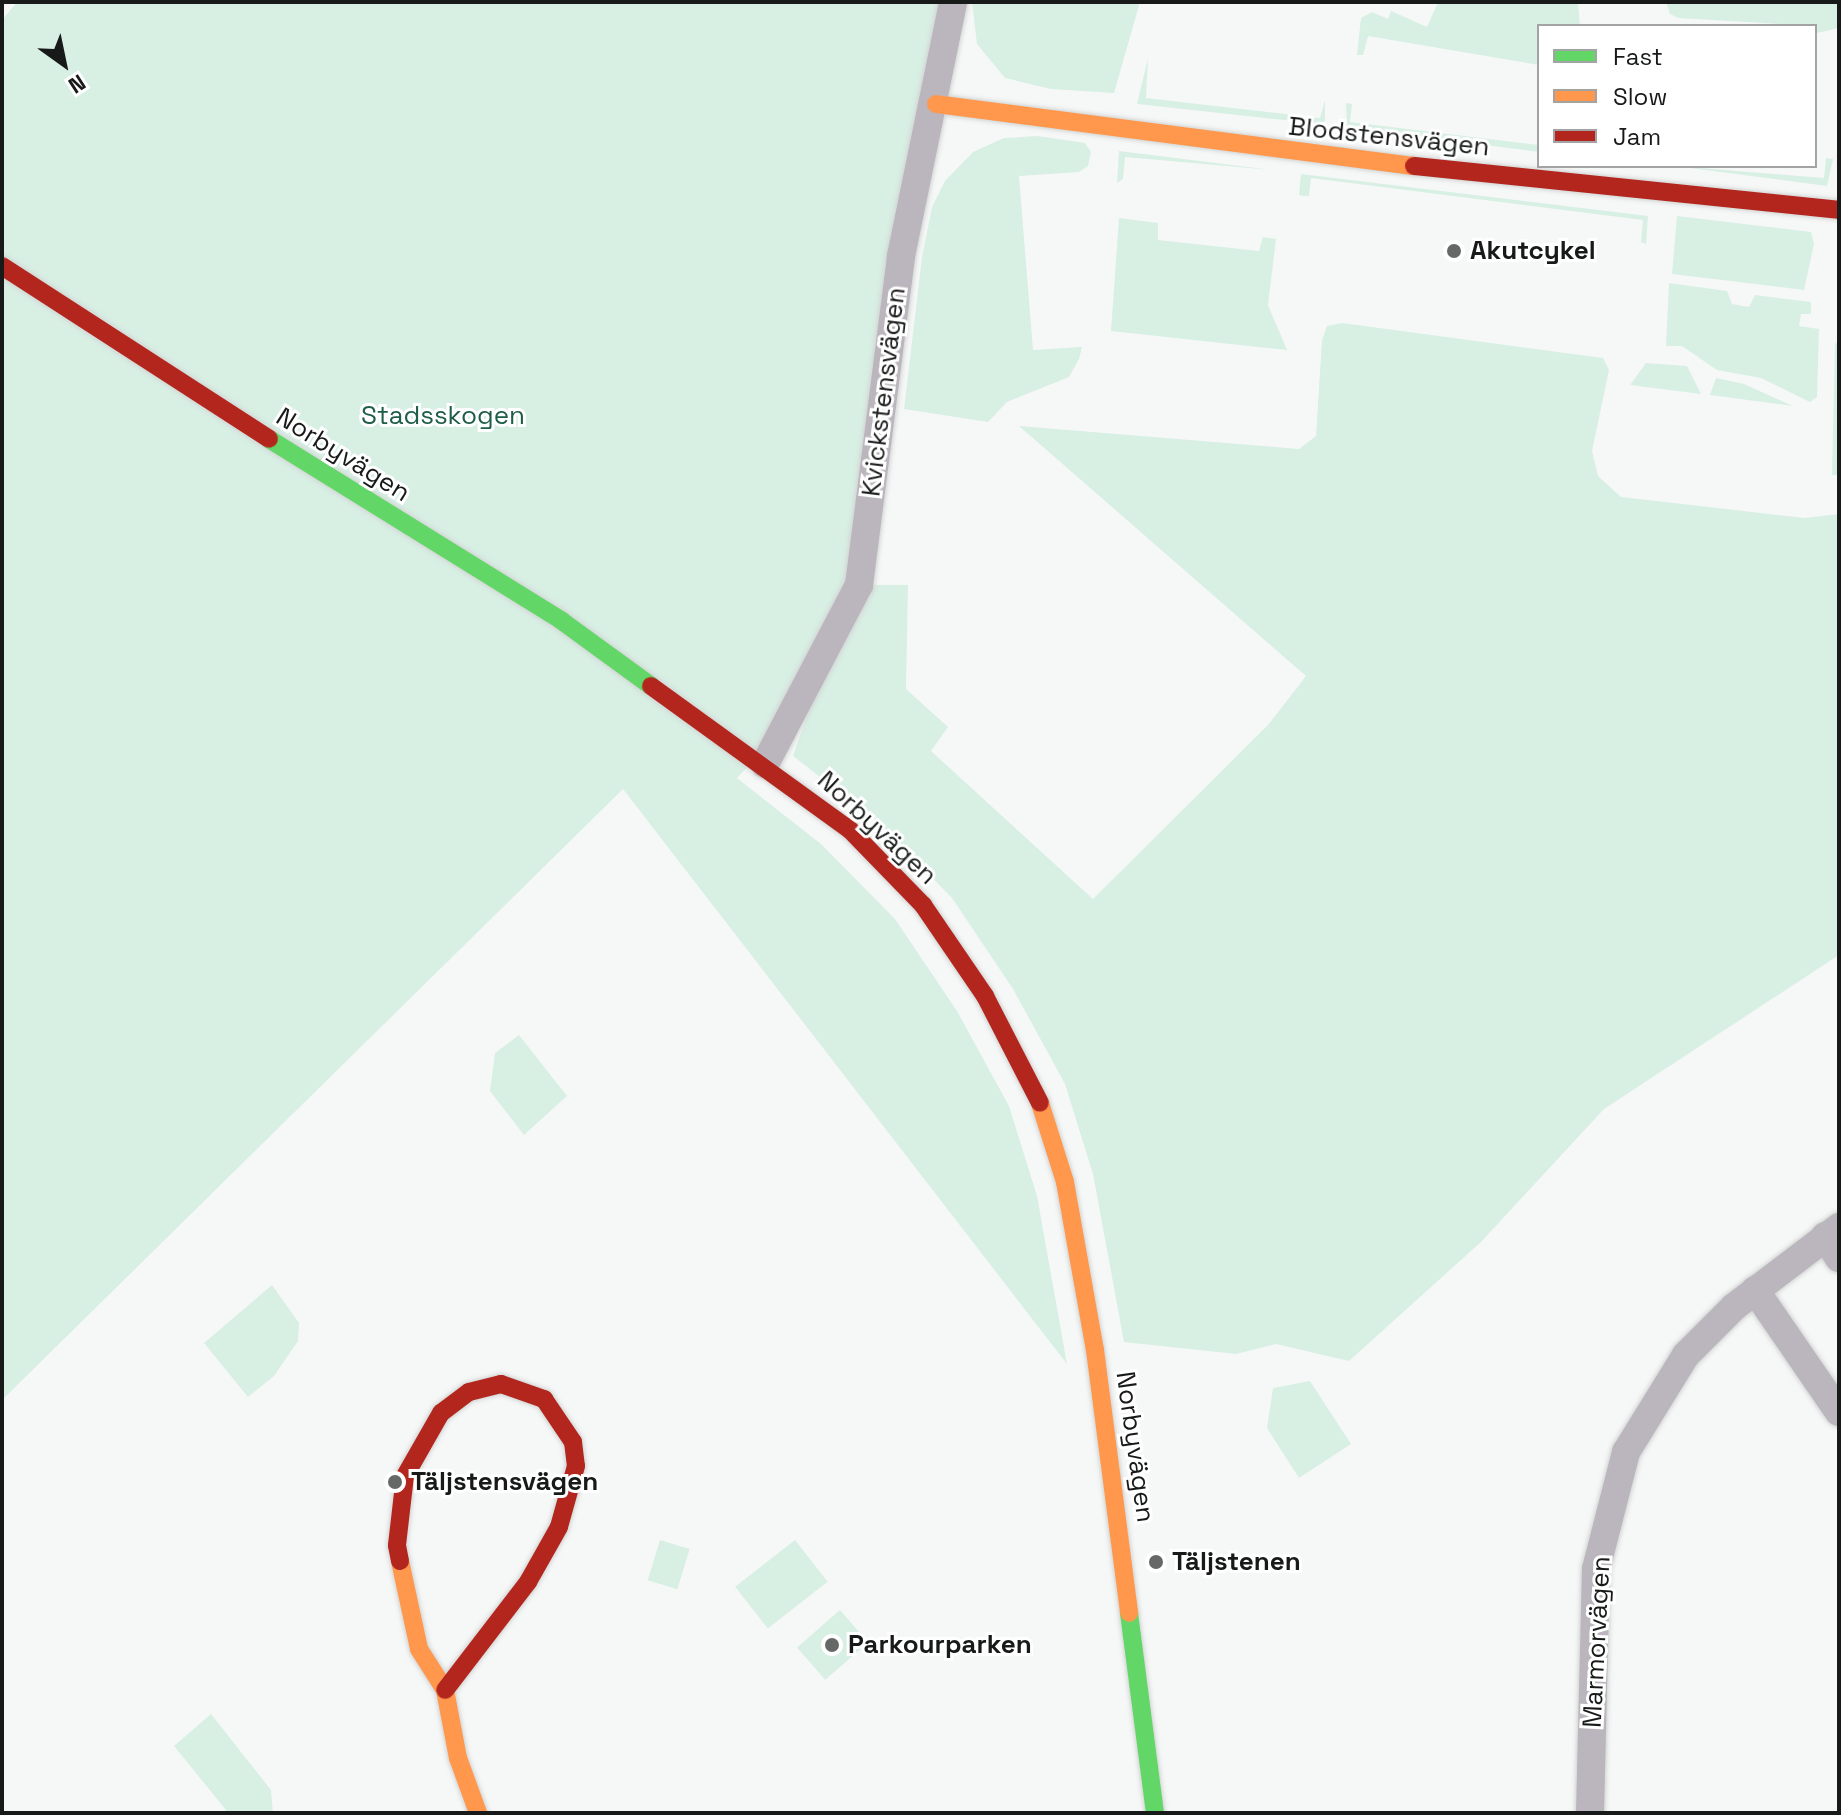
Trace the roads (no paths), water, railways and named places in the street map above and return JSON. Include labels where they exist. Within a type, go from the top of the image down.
[{"type":"street","name":"Kvickstensvägen","points":[[765,764],[859,585],[901,256],[936,104],[953,2]]},
{"type":"street","name":"Blodstensvägen","points":[[936,104],[1290,153],[1839,210]]},
{"type":"street","name":"Norbyvägen","points":[[2,266],[191,391],[562,621],[765,764],[850,830],[923,905],[985,996],[1037,1092],[1065,1182],[1095,1350],[1155,1813]]},
{"type":"street","name":"Marmorvägen","points":[[1590,1813],[1596,1569],[1621,1467],[1653,1403],[1686,1355],[1755,1290],[1834,1240]]},
{"type":"street","points":[[1755,1290],[1839,1412]]},
{"type":"street","points":[[445,1690],[528,1582],[559,1527],[576,1466],[573,1442],[544,1399],[501,1384],[469,1392],[441,1413],[405,1476],[397,1545],[419,1649],[445,1690],[458,1758],[478,1813]]},
{"type":"place","name":"Akutcykel","points":[[1454,251]]},
{"type":"place","name":"Täljstensvägen","points":[[395,1482]]},
{"type":"place","name":"Täljstenen","points":[[1156,1562]]},
{"type":"place","name":"Parkourparken","points":[[832,1645]]},
{"type":"park label","name":"Stadsskogen","points":[[443,416]]}]
